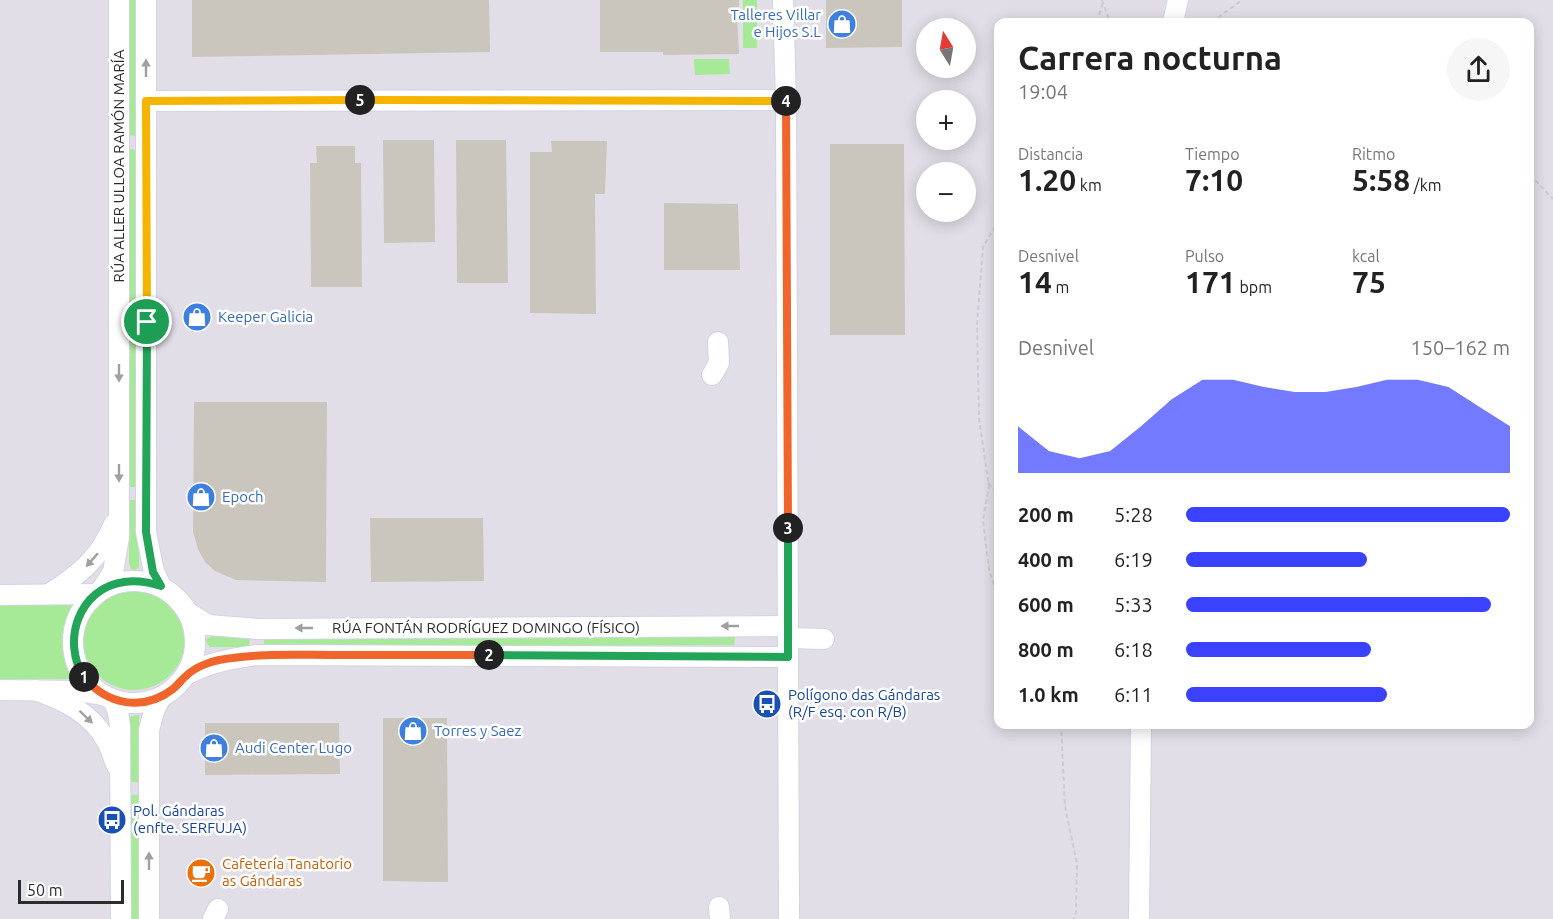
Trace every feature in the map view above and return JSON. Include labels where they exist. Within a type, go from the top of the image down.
[{"type":"street","name":"RÚA ALLER ULLOA RAMÓN MARÍA","points":[[109,697],[92,686],[82,675],[73,647],[78,618],[85,604],[99,592],[113,572],[116,557],[119,513],[118,0]]},
{"type":"street","name":"RÚA ALLER ULLOA RAMÓN MARÍA","points":[[146,0],[146,532],[153,572],[161,586],[182,602],[189,613]]},
{"type":"street","points":[[783,0],[786,100],[789,919]]},
{"type":"street","points":[[1174,18],[1178,0]]},
{"type":"street","points":[[146,101],[786,100]]},
{"type":"street","points":[[712,375],[719,363],[718,342]]},
{"type":"street","name":"RÚA ALLER ULLOA RAMÓN MARÍA","points":[[49,594],[88,566],[107,542],[119,513]]},
{"type":"street","points":[[0,595],[99,592],[121,582],[141,581],[161,586]]},
{"type":"street","points":[[0,690],[78,691],[137,703],[161,697],[175,688],[186,675],[195,651],[194,625],[189,613]]},
{"type":"street","name":"RÚA FONTÁN RODRÍGUEZ DOMINGO (FÍSICO)","points":[[189,613],[208,625],[258,629],[788,640]]},
{"type":"street","name":"RÚA FONTÁN RODRÍGUEZ DOMINGO (FÍSICO)","points":[[186,675],[201,666],[216,661],[257,655],[824,639]]},
{"type":"street","points":[[35,690],[62,699],[86,715],[106,740],[120,775]]},
{"type":"street","points":[[109,697],[118,712],[120,726],[121,919]]},
{"type":"street","points":[[149,919],[149,730],[161,697]]},
{"type":"street","points":[[1139,919],[1140,729]]},
{"type":"path","points":[[1217,18],[1242,0]]},
{"type":"path","points":[[1098,18],[1102,1]]},
{"type":"path","points":[[1102,1],[1108,18]]},
{"type":"path","points":[[1534,179],[1553,199]]},
{"type":"path","points":[[994,228],[983,247],[977,324],[978,419],[988,483],[982,520],[989,570],[994,585]]},
{"type":"path","points":[[988,483],[994,489]]},
{"type":"path","points":[[1061,729],[1065,806],[1077,864],[1074,919]]},
{"type":"shaded area","points":[[0,0],[1553,0],[1553,919],[0,919]]},
{"type":"green space","points":[[127,0],[138,0],[138,136],[128,135]]},
{"type":"green space","points":[[743,0],[757,0],[757,48],[743,48]]},
{"type":"green space","points":[[694,59],[729,59],[730,74],[695,75]]},
{"type":"green space","points":[[128,149],[138,150],[139,316],[129,316]]},
{"type":"green space","points":[[128,329],[138,330],[139,487],[128,487]]},
{"type":"green space","points":[[129,500],[140,500],[139,568],[135,570],[131,569],[129,562]]},
{"type":"green space","points":[[134,588],[153,592],[170,603],[181,620],[185,639],[181,658],[170,675],[153,686],[134,690],[115,686],[98,675],[87,658],[83,639],[87,620],[98,603],[115,592]]},
{"type":"green space","points":[[75,602],[65,631],[65,650],[76,679],[0,679],[0,603]]},
{"type":"green space","points":[[735,634],[734,645],[264,647],[264,636]]},
{"type":"green space","points":[[212,636],[250,637],[249,647],[210,647],[206,639]]},
{"type":"green space","points":[[139,715],[140,782],[129,782],[130,719],[131,716]]},
{"type":"green space","points":[[130,795],[140,795],[141,919],[130,919]]},
{"type":"building","points":[[192,0],[489,0],[490,52],[192,57]]},
{"type":"building","points":[[600,0],[739,0],[739,17],[737,17],[739,54],[663,55],[663,52],[600,52]]},
{"type":"building","points":[[826,0],[902,0],[902,47],[826,48]]},
{"type":"building","points":[[383,140],[434,140],[435,242],[384,243]]},
{"type":"building","points":[[456,140],[506,140],[508,283],[457,283]]},
{"type":"building","points":[[551,141],[607,141],[605,194],[595,194],[596,314],[530,313],[530,152],[552,152]]},
{"type":"building","points":[[830,144],[904,144],[905,335],[830,335]]},
{"type":"building","points":[[316,146],[355,146],[355,163],[361,163],[362,287],[311,287],[310,163],[317,163]]},
{"type":"building","points":[[664,203],[738,204],[740,270],[664,270]]},
{"type":"building","points":[[194,402],[327,402],[326,582],[236,580],[215,571],[205,562],[193,532]]},
{"type":"building","points":[[370,518],[483,518],[484,581],[371,582]]},
{"type":"building","points":[[383,718],[447,718],[448,882],[383,881]]},
{"type":"building","points":[[205,723],[339,723],[340,774],[205,775]]},
{"type":"place","name":"Talleres Villar e Hijos S.L","points":[[842,24]]},
{"type":"place","name":"Keeper Galicia","points":[[197,317]]},
{"type":"place","name":"Epoch","points":[[201,497]]},
{"type":"place","name":"Polígono das Gándaras (R/F esq. con R/B)","points":[[767,704]]},
{"type":"place","name":"Torres y Saez","points":[[413,731]]},
{"type":"place","name":"Audi Center Lugo","points":[[214,748]]},
{"type":"place","name":"Pol. Gándaras (enfte. SERFUJA)","points":[[112,820]]},
{"type":"place","name":"Cafetería Tanatorio as Gándaras","points":[[201,873]]},
{"type":"route","points":[[786,100],[788,657],[257,655],[216,661],[201,666],[186,675],[175,688],[149,701],[125,703],[104,695],[82,675],[76,662],[73,647],[74,632],[85,604],[102,589],[121,582],[141,581],[161,586],[153,572],[146,532],[147,322],[146,101],[786,100]]}]
